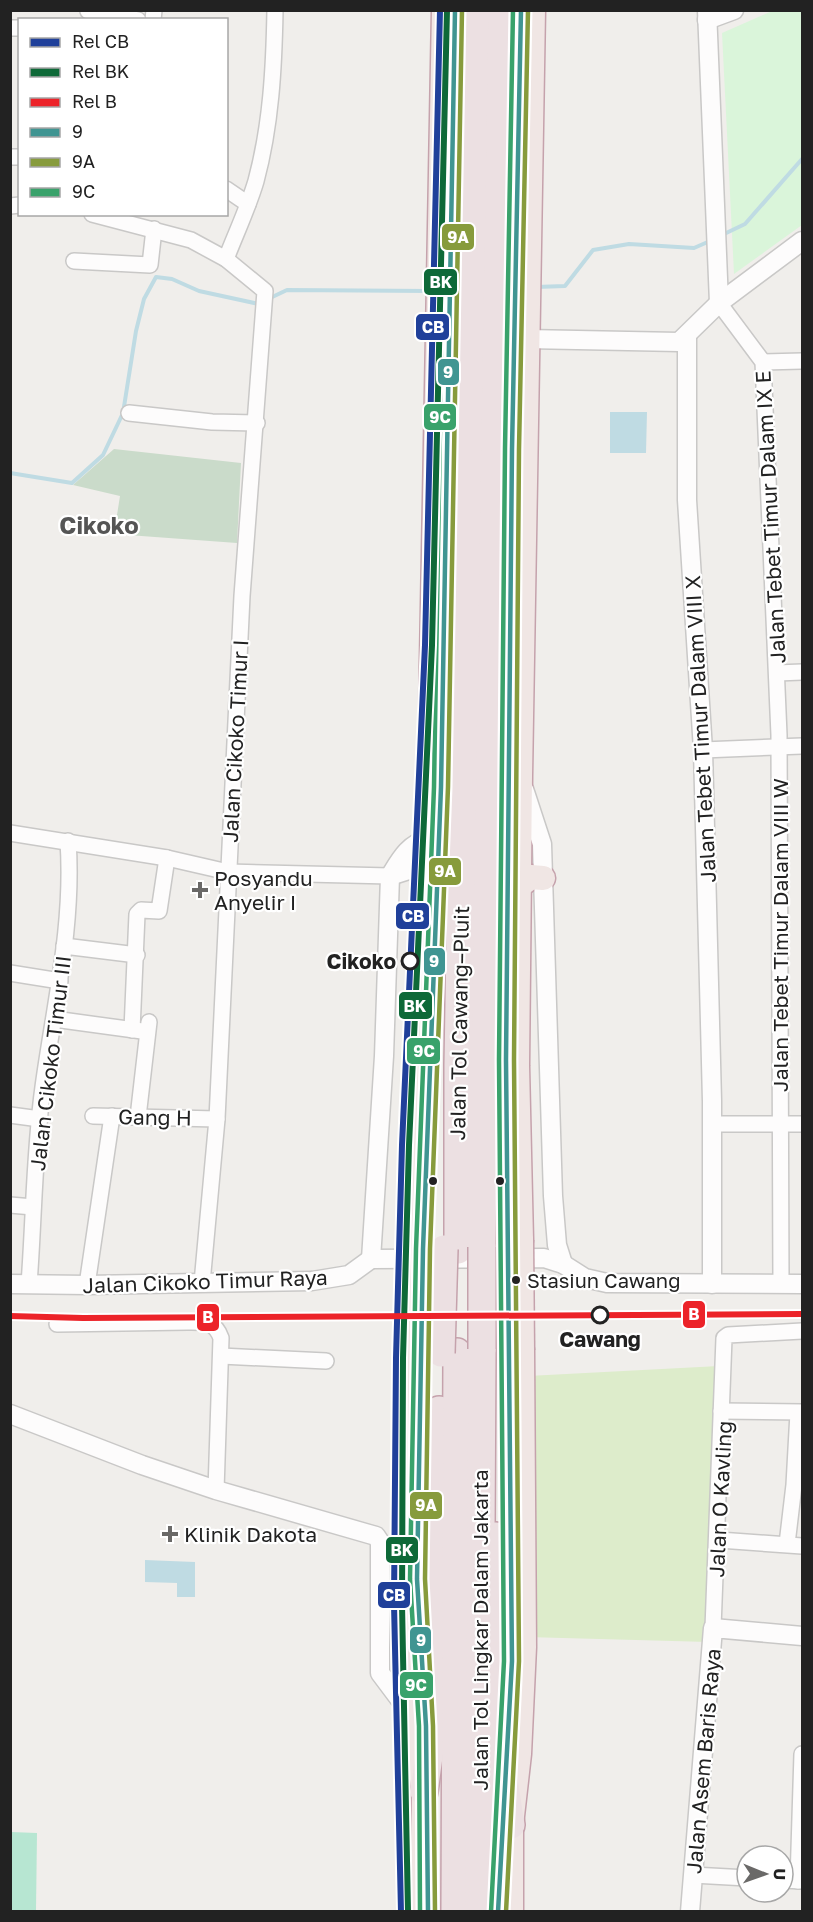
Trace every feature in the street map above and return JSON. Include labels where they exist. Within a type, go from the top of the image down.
[{"type":"highway","points":[[424,1792],[413,1717],[406,1629],[408,1353],[419,1143],[428,876],[444,10]]},
{"type":"highway","name":"Jalan Tol Cawang–Pluit","points":[[475,10],[482,260]]},
{"type":"highway","name":"Jalan Tol Cawang–Pluit","points":[[462,1249],[482,260],[499,10]]},
{"type":"highway","points":[[511,1911],[511,1825],[519,1754],[524,1647],[521,1240],[517,1066],[526,339],[533,10]]},
{"type":"highway","name":"Jalan Tol Cawang–Pluit","points":[[465,1356],[458,1065],[481,310]]},
{"type":"highway","points":[[519,886],[531,877],[543,878]]},
{"type":"highway","points":[[462,1249],[465,1356],[502,1604],[504,1779],[511,1825]]},
{"type":"highway","points":[[422,1911],[424,1792],[433,1728],[435,1529],[465,1356]]},
{"type":"highway","name":"Jalan Tol Lingkar Dalam Jakarta","points":[[455,1911],[465,1356]]},
{"type":"highway","name":"Jalan Tol Lingkar Dalam Jakarta","points":[[465,1356],[479,1911]]},
{"type":"street","points":[[88,10],[128,18]]},
{"type":"street","points":[[102,216],[191,240],[226,259],[248,204],[264,148],[271,106],[274,10]]},
{"type":"street","points":[[719,303],[707,15],[735,10]]},
{"type":"street","points":[[228,190],[248,204]]},
{"type":"street","points":[[74,261],[149,265],[154,229]]},
{"type":"street","points":[[526,339],[674,344],[687,335],[719,303],[802,241]]},
{"type":"street","name":"Jalan Cikoko Timur I","points":[[202,1283],[217,1119],[242,596],[266,299],[226,259]]},
{"type":"street","name":"Jalan Tebet Timur Dalam IX E","points":[[719,303],[763,362],[779,747]]},
{"type":"street","name":"Jalan Tebet Timur Dalam VIII X","points":[[687,335],[687,500],[703,750],[713,1124],[712,1284]]},
{"type":"street","points":[[763,362],[802,361]]},
{"type":"street","points":[[129,413],[212,422],[257,423]]},
{"type":"street","points":[[777,673],[802,672]]},
{"type":"street","points":[[703,750],[802,746]]},
{"type":"street","name":"Jalan Tebet Timur Dalam VIII W","points":[[779,747],[781,1284]]},
{"type":"street","points":[[520,776],[542,844],[553,1196],[557,1245],[563,1264]]},
{"type":"street","points":[[10,833],[167,858],[228,873],[390,876],[412,869],[428,876]]},
{"type":"street","points":[[428,840],[417,843],[401,857],[390,876],[384,1056],[371,1259],[544,1258],[563,1264],[585,1278],[607,1283],[802,1284]]},
{"type":"street","name":"Jalan Cikoko Timur III","points":[[29,1284],[40,1119],[60,981],[71,878],[68,841]]},
{"type":"street","points":[[132,1030],[137,914],[141,910],[159,911],[167,858]]},
{"type":"street","points":[[64,946],[137,955]]},
{"type":"street","points":[[10,973],[60,981]]},
{"type":"street","points":[[54,1019],[132,1030],[149,1027],[138,1117]]},
{"type":"street","points":[[10,1115],[40,1119]]},
{"type":"street","name":"Gang H","points":[[93,1116],[217,1119]]},
{"type":"street","points":[[87,1285],[112,1116]]},
{"type":"street","points":[[713,1124],[802,1124]]},
{"type":"street","points":[[10,1205],[33,1207]]},
{"type":"street","points":[[544,1258],[553,1252],[557,1245]]},
{"type":"street","name":"Jalan Cikoko Timur Raya","points":[[10,1284],[312,1281],[349,1275],[371,1259]]},
{"type":"street","points":[[57,1324],[209,1322],[218,1330],[221,1338],[221,1356],[216,1490]]},
{"type":"street","points":[[721,1411],[726,1335],[802,1331]]},
{"type":"street","points":[[221,1356],[326,1361]]},
{"type":"street","name":"Jalan O Kavling","points":[[713,1628],[719,1540],[721,1411],[800,1412]]},
{"type":"street","points":[[787,1544],[798,1486],[800,1412]]},
{"type":"street","points":[[10,1414],[142,1465],[216,1490],[379,1538],[380,1673],[413,1717]]},
{"type":"street","points":[[719,1540],[802,1546]]},
{"type":"street","name":"Jalan Asem Baris Raya","points":[[690,1911],[713,1628],[802,1636]]},
{"type":"street","points":[[795,1880],[802,1754]]},
{"type":"street","points":[[693,1875],[735,1877]]},
{"type":"green space","points":[[772,11],[802,11],[802,225],[734,274],[722,33]]},
{"type":"green space","points":[[114,449],[241,463],[237,543],[114,534],[120,496],[73,485]]},
{"type":"green space","points":[[719,1366],[709,1642],[526,1637],[528,1376]]},
{"type":"green space","points":[[11,1832],[37,1833],[36,1911],[11,1911]]},
{"type":"water","points":[[610,412],[647,412],[646,453],[610,453]]},
{"type":"water","points":[[145,1560],[195,1562],[195,1597],[177,1597],[177,1583],[145,1582]]},
{"type":"waterway","points":[[722,235],[745,224],[802,159]]},
{"type":"waterway","points":[[536,287],[565,286],[593,250],[629,244],[694,248],[710,241]]},
{"type":"waterway","points":[[10,473],[72,483],[103,455],[123,413],[136,331],[144,299],[156,277],[172,279],[199,291],[259,304]]},
{"type":"waterway","points":[[503,288],[520,288]]},
{"type":"waterway","points":[[268,299],[287,290],[430,291]]},
{"type":"rail line","name":"CB","points":[[401,1912],[394,1604],[396,1358],[402,1145],[425,645],[440,10]]},
{"type":"rail line","name":"BK","points":[[408,1912],[402,1604],[403,1358],[409,1145],[432,645],[447,10]]},
{"type":"rail line","name":"B","points":[[10,1316],[83,1318],[802,1314]]},
{"type":"transit line","name":"9C","points":[[420,1912],[419,1726],[410,1579],[416,1249],[434,787],[447,10]]},
{"type":"transit line","name":"9","points":[[428,1912],[426,1726],[417,1579],[423,1249],[441,787],[455,10]]},
{"type":"transit line","name":"9A","points":[[435,1912],[433,1726],[425,1579],[430,1249],[448,787],[462,10]]},
{"type":"transit line","name":"9C","points":[[491,1912],[504,1661],[499,1060],[505,449],[513,10]]},
{"type":"transit line","name":"9","points":[[498,1912],[512,1661],[506,1060],[512,449],[521,10]]},
{"type":"transit line","name":"9A","points":[[506,1912],[519,1661],[514,1060],[519,449],[528,10]]},
{"type":"place","name":"Posyandu Anyelir I","points":[[200,890]]},
{"type":"place","name":"Cikoko","points":[[410,961]]},
{"type":"place","name":"Stasiun Cawang","points":[[516,1280]]},
{"type":"place","name":"Cawang","points":[[600,1315]]},
{"type":"place","name":"Klinik Dakota","points":[[170,1534]]},
{"type":"district","name":"Cikoko","points":[[99,524]]}]
